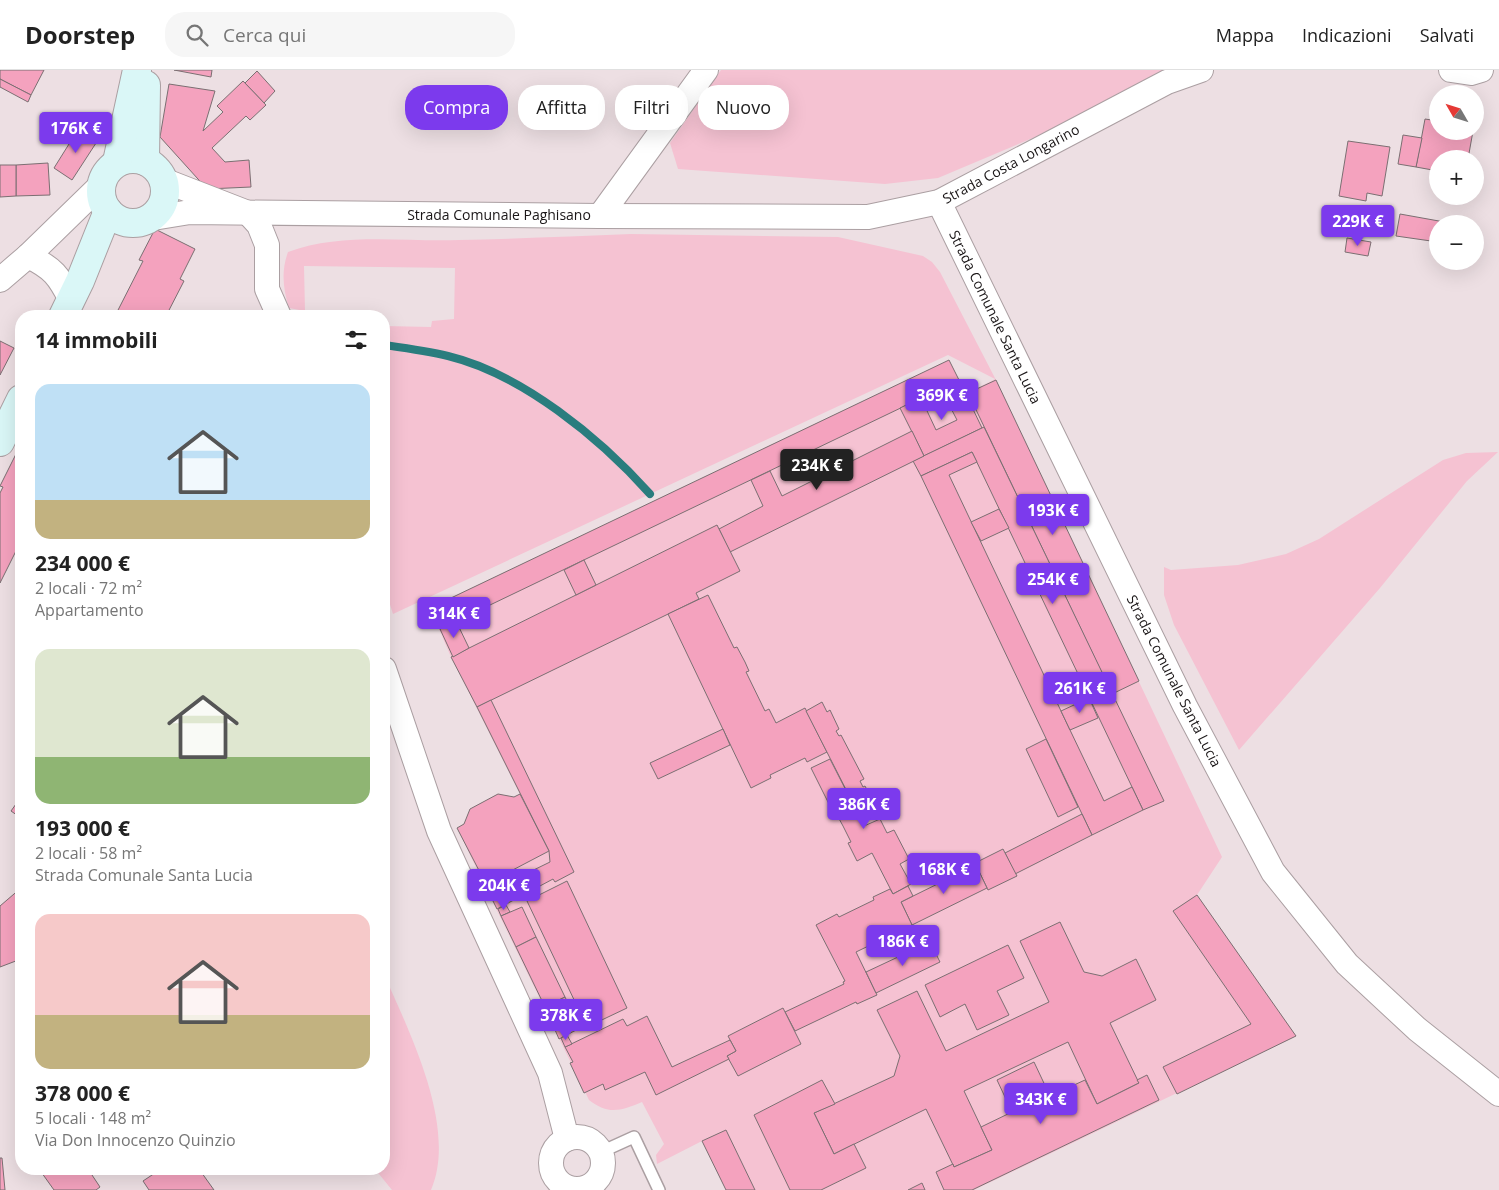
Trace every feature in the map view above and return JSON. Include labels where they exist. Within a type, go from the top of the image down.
[{"type":"street","points":[[118,162],[137,70]]},
{"type":"street","points":[[0,280],[28,256],[118,208],[159,210],[165,195],[154,170],[146,70]]},
{"type":"street","name":"Strada Comunale Paghisano","points":[[118,208],[248,213],[600,216],[706,70]]},
{"type":"street","name":"Strada Costa Longarino","points":[[600,216],[868,217],[939,202],[1167,82],[1201,70]]},
{"type":"street","points":[[1451,70],[1470,73],[1481,70]]},
{"type":"street","points":[[71,299],[118,208],[107,172],[118,162],[131,158],[154,170]]},
{"type":"street","name":"Strada Comunale Paghisano","points":[[154,170],[248,213]]},
{"type":"street","name":"Strada Comunale Santa Lucia","points":[[939,202],[1185,706],[1274,872],[1347,964],[1417,1029],[1499,1094]]},
{"type":"street","points":[[248,213],[259,225],[268,245],[267,289],[276,310]]},
{"type":"street","points":[[28,256],[46,265],[59,277],[71,299]]},
{"type":"street","points":[[0,442],[15,411]]},
{"type":"street","points":[[390,687],[439,831],[550,1072],[567,1139]]},
{"type":"street","points":[[575,1137],[590,1140],[601,1152],[602,1169],[582,1188],[557,1180],[551,1165],[555,1150],[567,1139],[575,1137]]},
{"type":"lane","points":[[601,1152],[634,1137],[659,1190]]},
{"type":"shaded area","points":[[721,70],[1176,70],[1035,137],[938,178],[885,184],[678,169],[670,143],[679,130],[688,130],[688,117],[698,103],[698,130],[789,130],[789,85],[711,85]]},
{"type":"shaded area","points":[[631,234],[838,237],[923,256],[932,262],[940,272],[996,380],[1222,857],[1197,895],[1296,1036],[974,1190],[726,1190],[702,1141],[657,1164],[656,1155],[664,1144],[642,1102],[628,1108],[609,1110],[589,1100],[457,828],[464,824],[470,809],[498,794],[514,797],[520,794],[451,657],[430,608],[949,360],[966,394],[995,379],[948,355],[393,614],[390,605],[390,326],[431,327],[432,321],[454,319],[455,268],[304,266],[305,310],[300,310],[289,308],[284,287],[284,273],[288,252],[329,242],[351,240],[523,238]]},
{"type":"shaded area","points":[[1498,452],[1467,481],[1380,588],[1239,750],[1174,625],[1164,595],[1164,567],[1171,570],[1238,565],[1286,554],[1319,539],[1443,460],[1466,453]]},
{"type":"shaded area","points":[[390,987],[406,1023],[427,1080],[435,1109],[439,1138],[438,1165],[431,1190],[392,1190],[380,1175],[390,1175]]},
{"type":"building","points":[[0,70],[44,70],[31,95],[0,79]]},
{"type":"building","points":[[174,70],[212,70],[211,77]]},
{"type":"building","points":[[257,71],[275,91],[264,103],[245,83]]},
{"type":"building","points":[[0,79],[31,95],[28,102],[0,87]]},
{"type":"building","points":[[243,81],[266,105],[250,120],[246,116],[212,148],[225,162],[249,160],[251,187],[207,189],[160,137],[169,84],[215,91],[203,131],[223,112],[217,106]]},
{"type":"building","points":[[1425,119],[1429,120],[1429,140],[1471,140],[1470,150],[1429,150],[1429,169],[1416,167]]},
{"type":"building","points":[[79,128],[98,140],[72,180],[54,168]]},
{"type":"building","points":[[1403,135],[1422,138],[1416,167],[1398,164]]},
{"type":"building","points":[[1348,141],[1390,147],[1382,196],[1367,193],[1366,201],[1339,196]]},
{"type":"building","points":[[48,163],[50,195],[16,196],[16,165]]},
{"type":"building","points":[[0,165],[16,165],[16,196],[0,197]]},
{"type":"building","points":[[1400,214],[1429,219],[1429,241],[1396,236]]},
{"type":"building","points":[[155,229],[195,249],[180,279],[184,281],[169,310],[118,310],[143,261],[139,260]]},
{"type":"building","points":[[1347,238],[1371,242],[1368,256],[1345,252]]},
{"type":"building","points":[[0,341],[14,348],[0,375]]},
{"type":"building","points":[[949,360],[959,380],[440,629],[430,608]]},
{"type":"building","points":[[959,380],[982,428],[924,456],[900,408],[921,398],[936,430],[957,420],[941,389]]},
{"type":"building","points":[[996,380],[1139,681],[1112,694],[968,393]]},
{"type":"building","points":[[984,427],[1164,801],[1143,810],[972,452],[921,476],[913,461]]},
{"type":"building","points":[[912,431],[924,456],[730,552],[719,529],[763,506],[751,480],[770,471],[782,496]]},
{"type":"building","points":[[972,452],[977,462],[949,475],[1070,730],[1104,801],[1132,787],[1143,810],[1092,835],[921,476]]},
{"type":"building","points":[[15,456],[15,553],[0,583],[0,493],[3,487],[0,486]]},
{"type":"building","points":[[999,509],[1009,528],[981,541],[971,522]]},
{"type":"building","points":[[717,525],[740,571],[696,593],[699,599],[477,707],[451,657]]},
{"type":"building","points":[[584,560],[596,585],[576,595],[564,570]]},
{"type":"building","points":[[708,595],[734,648],[737,647],[745,662],[749,671],[746,672],[765,711],[769,709],[776,723],[805,708],[827,752],[807,762],[805,758],[770,775],[771,778],[751,788],[668,614]]},
{"type":"building","points":[[456,621],[469,648],[453,657],[440,629]]},
{"type":"building","points":[[1089,698],[1098,718],[1070,730],[1061,711]]},
{"type":"building","points":[[491,700],[574,872],[555,882],[553,879],[497,909],[487,889],[508,879],[509,882],[550,862],[549,851],[477,707]]},
{"type":"building","points":[[822,702],[827,712],[830,710],[839,729],[836,731],[839,736],[841,735],[864,779],[860,781],[863,787],[865,786],[875,805],[858,813],[806,711]]},
{"type":"building","points":[[723,729],[730,745],[658,779],[650,763]]},
{"type":"building","points":[[1046,739],[1078,807],[1058,817],[1026,749]]},
{"type":"building","points":[[830,759],[864,826],[880,819],[887,833],[894,830],[909,859],[900,864],[911,884],[893,894],[872,853],[857,861],[848,843],[851,842],[837,815],[835,816],[811,768]]},
{"type":"building","points":[[498,794],[514,797],[520,794],[549,851],[486,884],[457,828],[464,824],[470,809]]},
{"type":"building","points":[[15,805],[15,814],[11,811]]},
{"type":"building","points":[[1082,814],[1092,835],[1015,874],[1005,853]]},
{"type":"building","points":[[1003,849],[1017,876],[988,890],[975,863]]},
{"type":"building","points":[[976,865],[987,888],[912,925],[901,902]]},
{"type":"building","points":[[567,881],[627,1008],[587,1027],[527,901]]},
{"type":"building","points":[[908,886],[913,896],[901,902],[912,925],[856,952],[877,995],[857,1004],[856,1002],[795,1031],[785,1012],[844,984],[843,982],[845,981],[816,925],[837,914],[839,917],[874,900],[873,897],[890,889],[893,894]]},
{"type":"building","points":[[15,893],[15,961],[0,967],[0,906]]},
{"type":"building","points":[[1197,895],[1296,1036],[1177,1094],[1163,1067],[1251,1024],[1173,911]]},
{"type":"building","points":[[506,905],[510,912],[501,916],[498,909]]},
{"type":"building","points":[[522,907],[536,937],[516,947],[501,916]]},
{"type":"building","points":[[1060,922],[1084,972],[1102,976],[1136,959],[1156,1000],[1110,1023],[1139,1083],[1097,1104],[1068,1042],[964,1091],[992,1150],[954,1167],[926,1109],[834,1154],[814,1113],[894,1076],[900,1056],[877,1010],[917,991],[946,1051],[1049,1002],[1020,941]]},
{"type":"building","points":[[536,937],[565,997],[545,1007],[516,947]]},
{"type":"building","points":[[930,942],[940,962],[876,993],[866,972]]},
{"type":"building","points":[[1008,945],[1024,978],[997,991],[1009,1015],[977,1030],[965,1004],[940,1017],[925,985]]},
{"type":"building","points":[[565,997],[580,1028],[559,1039],[545,1007]]},
{"type":"building","points":[[783,1008],[801,1044],[738,1076],[727,1056],[736,1051],[728,1036]]},
{"type":"building","points":[[647,1016],[672,1067],[730,1040],[736,1051],[727,1056],[729,1059],[656,1095],[645,1072],[605,1090],[603,1084],[584,1093],[570,1063],[573,1062],[565,1047],[623,1019],[627,1026]]},
{"type":"building","points":[[567,1035],[572,1044],[565,1047],[561,1038]]},
{"type":"building","points":[[1034,1062],[1050,1096],[1085,1080],[1097,1104],[1139,1083],[1137,1080],[1147,1075],[1159,1100],[972,1190],[944,1190],[936,1172],[953,1164],[954,1167],[992,1150],[981,1127],[1012,1112],[997,1080]]},
{"type":"building","points":[[822,1080],[835,1104],[814,1113],[834,1154],[854,1144],[866,1168],[821,1190],[790,1190],[754,1115]]},
{"type":"building","points":[[726,1130],[755,1190],[726,1190],[702,1141]]},
{"type":"building","points":[[0,1158],[2,1158],[5,1190],[0,1190]]},
{"type":"building","points":[[43,1175],[92,1175],[100,1187],[96,1190],[54,1190]]},
{"type":"building","points":[[152,1175],[203,1175],[214,1190],[149,1190],[143,1181]]},
{"type":"building","points":[[922,1183],[925,1190],[908,1190]]},
{"type":"waterway","points":[[390,346],[448,356],[504,377],[531,393],[584,430],[608,451],[650,494]]}]
